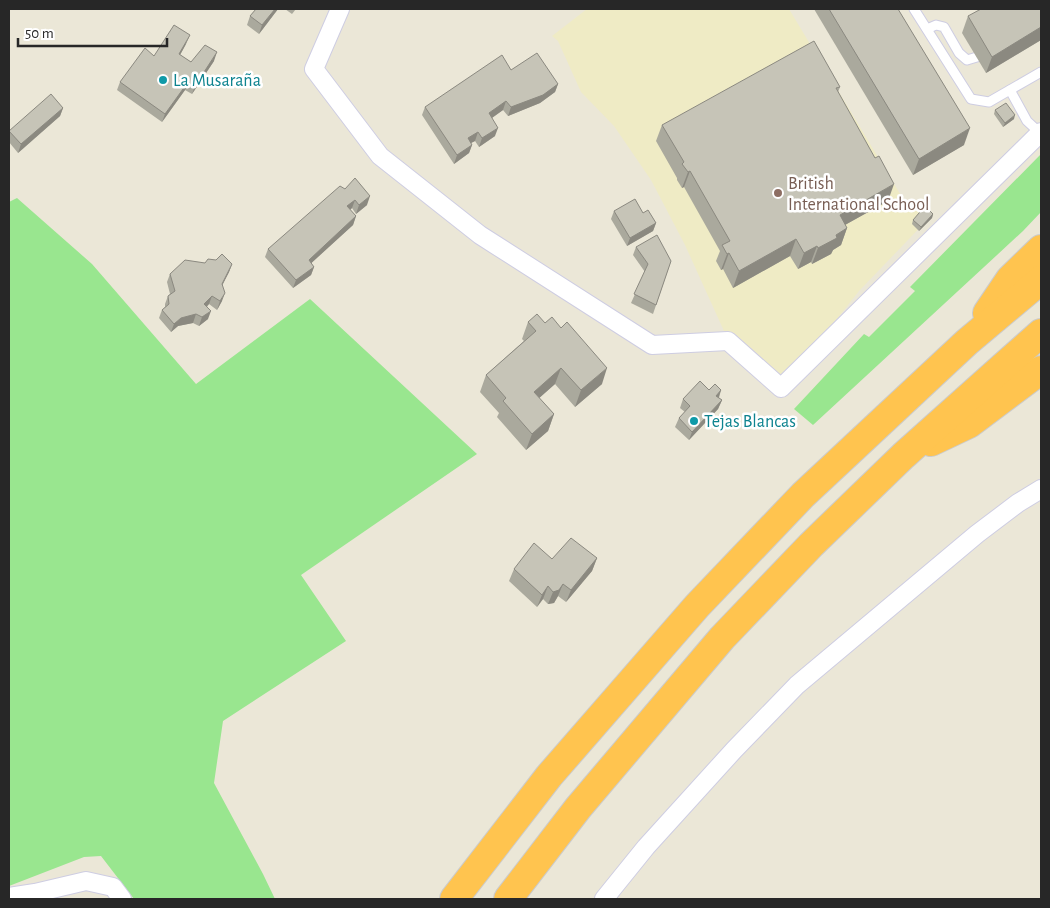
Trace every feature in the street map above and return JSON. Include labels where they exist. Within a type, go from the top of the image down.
[{"type":"highway","points":[[967,342],[1010,279],[1041,249]]},
{"type":"highway","points":[[454,899],[549,776],[697,606],[803,495],[967,342],[1041,280]]},
{"type":"highway","points":[[508,899],[578,808],[722,638],[811,545],[902,456],[1041,333]]},
{"type":"highway","points":[[902,456],[969,424],[1041,370]]},
{"type":"street","points":[[340,9],[314,68],[380,156],[480,236],[652,345],[728,341],[781,388],[1041,132]]},
{"type":"street","points":[[604,899],[646,847],[727,757],[798,685],[977,534],[1018,503],[1041,489]]},
{"type":"street","points":[[9,898],[86,881],[113,886],[122,899]]},
{"type":"lane","points":[[914,9],[971,99],[989,102],[1041,72]]},
{"type":"lane","points":[[927,29],[936,25],[944,27],[959,53],[967,60],[977,57]]},
{"type":"lane","points":[[1010,90],[1027,120],[1041,132]]},
{"type":"shaded area","name":"British International School","points":[[587,9],[789,9],[911,212],[924,205],[931,216],[859,291],[799,367],[787,374],[774,374],[735,335],[724,331],[685,245],[651,180],[614,126],[581,92],[558,41],[552,36]]},
{"type":"green space","points":[[1041,154],[1041,212],[1023,231],[813,425],[794,409],[864,334],[869,337],[915,291],[910,287]]},
{"type":"green space","points":[[17,198],[92,264],[196,384],[310,299],[477,454],[301,575],[346,641],[223,721],[214,783],[275,899],[134,899],[101,856],[84,857],[9,886],[9,202]]},
{"type":"building","points":[[256,9],[275,9],[262,25],[250,16]]},
{"type":"building","points":[[829,9],[898,9],[970,128],[919,159]]},
{"type":"building","points":[[981,9],[1041,9],[1041,27],[992,57],[968,16]]},
{"type":"building","name":"La Musaraña","points":[[174,25],[190,35],[179,54],[191,62],[205,45],[217,52],[195,86],[188,82],[165,114],[120,82],[145,48],[154,56]]},
{"type":"building","points":[[814,41],[840,87],[836,88],[875,158],[879,156],[894,184],[840,215],[847,228],[836,235],[837,238],[804,253],[796,239],[739,271],[722,245],[730,241],[690,171],[688,172],[682,164],[684,162],[662,125]]},
{"type":"building","points":[[537,53],[558,84],[543,95],[511,107],[506,101],[489,113],[498,128],[482,138],[478,132],[468,138],[472,145],[457,155],[425,107],[502,55],[511,70]]},
{"type":"building","points":[[51,94],[63,108],[21,144],[9,131]]},
{"type":"building","points":[[1006,103],[1015,115],[1005,123],[995,110]]},
{"type":"building","points":[[355,178],[370,196],[359,205],[355,200],[347,206],[356,216],[309,260],[314,267],[296,280],[268,249],[340,186],[345,189]]},
{"type":"building","points":[[635,199],[643,213],[648,210],[656,223],[630,238],[614,211]]},
{"type":"building","points":[[925,206],[933,214],[921,227],[913,220]]},
{"type":"building","points":[[657,235],[671,261],[656,305],[634,294],[648,264],[636,247]]},
{"type":"building","points":[[222,254],[232,264],[222,284],[225,293],[220,301],[212,296],[204,304],[211,311],[202,317],[196,314],[181,318],[174,324],[162,310],[169,304],[168,296],[175,291],[170,274],[185,260],[205,263],[208,259],[216,260]]},
{"type":"building","points":[[537,314],[545,323],[552,317],[561,328],[567,322],[607,368],[581,390],[561,368],[534,392],[554,414],[532,434],[503,401],[506,398],[486,375],[536,331],[528,322]]},
{"type":"building","name":"Tejas Blancas","points":[[700,381],[709,390],[715,384],[721,390],[716,396],[722,400],[692,432],[679,418],[690,406],[683,399]]},
{"type":"building","points":[[571,538],[597,558],[571,590],[563,584],[559,590],[553,592],[548,586],[542,595],[514,569],[534,543],[552,559]]},
{"type":"place","name":"La Musaraña","points":[[163,80]]},
{"type":"place","name":"British International School","points":[[778,193]]},
{"type":"place","name":"Tejas Blancas","points":[[694,421]]}]
